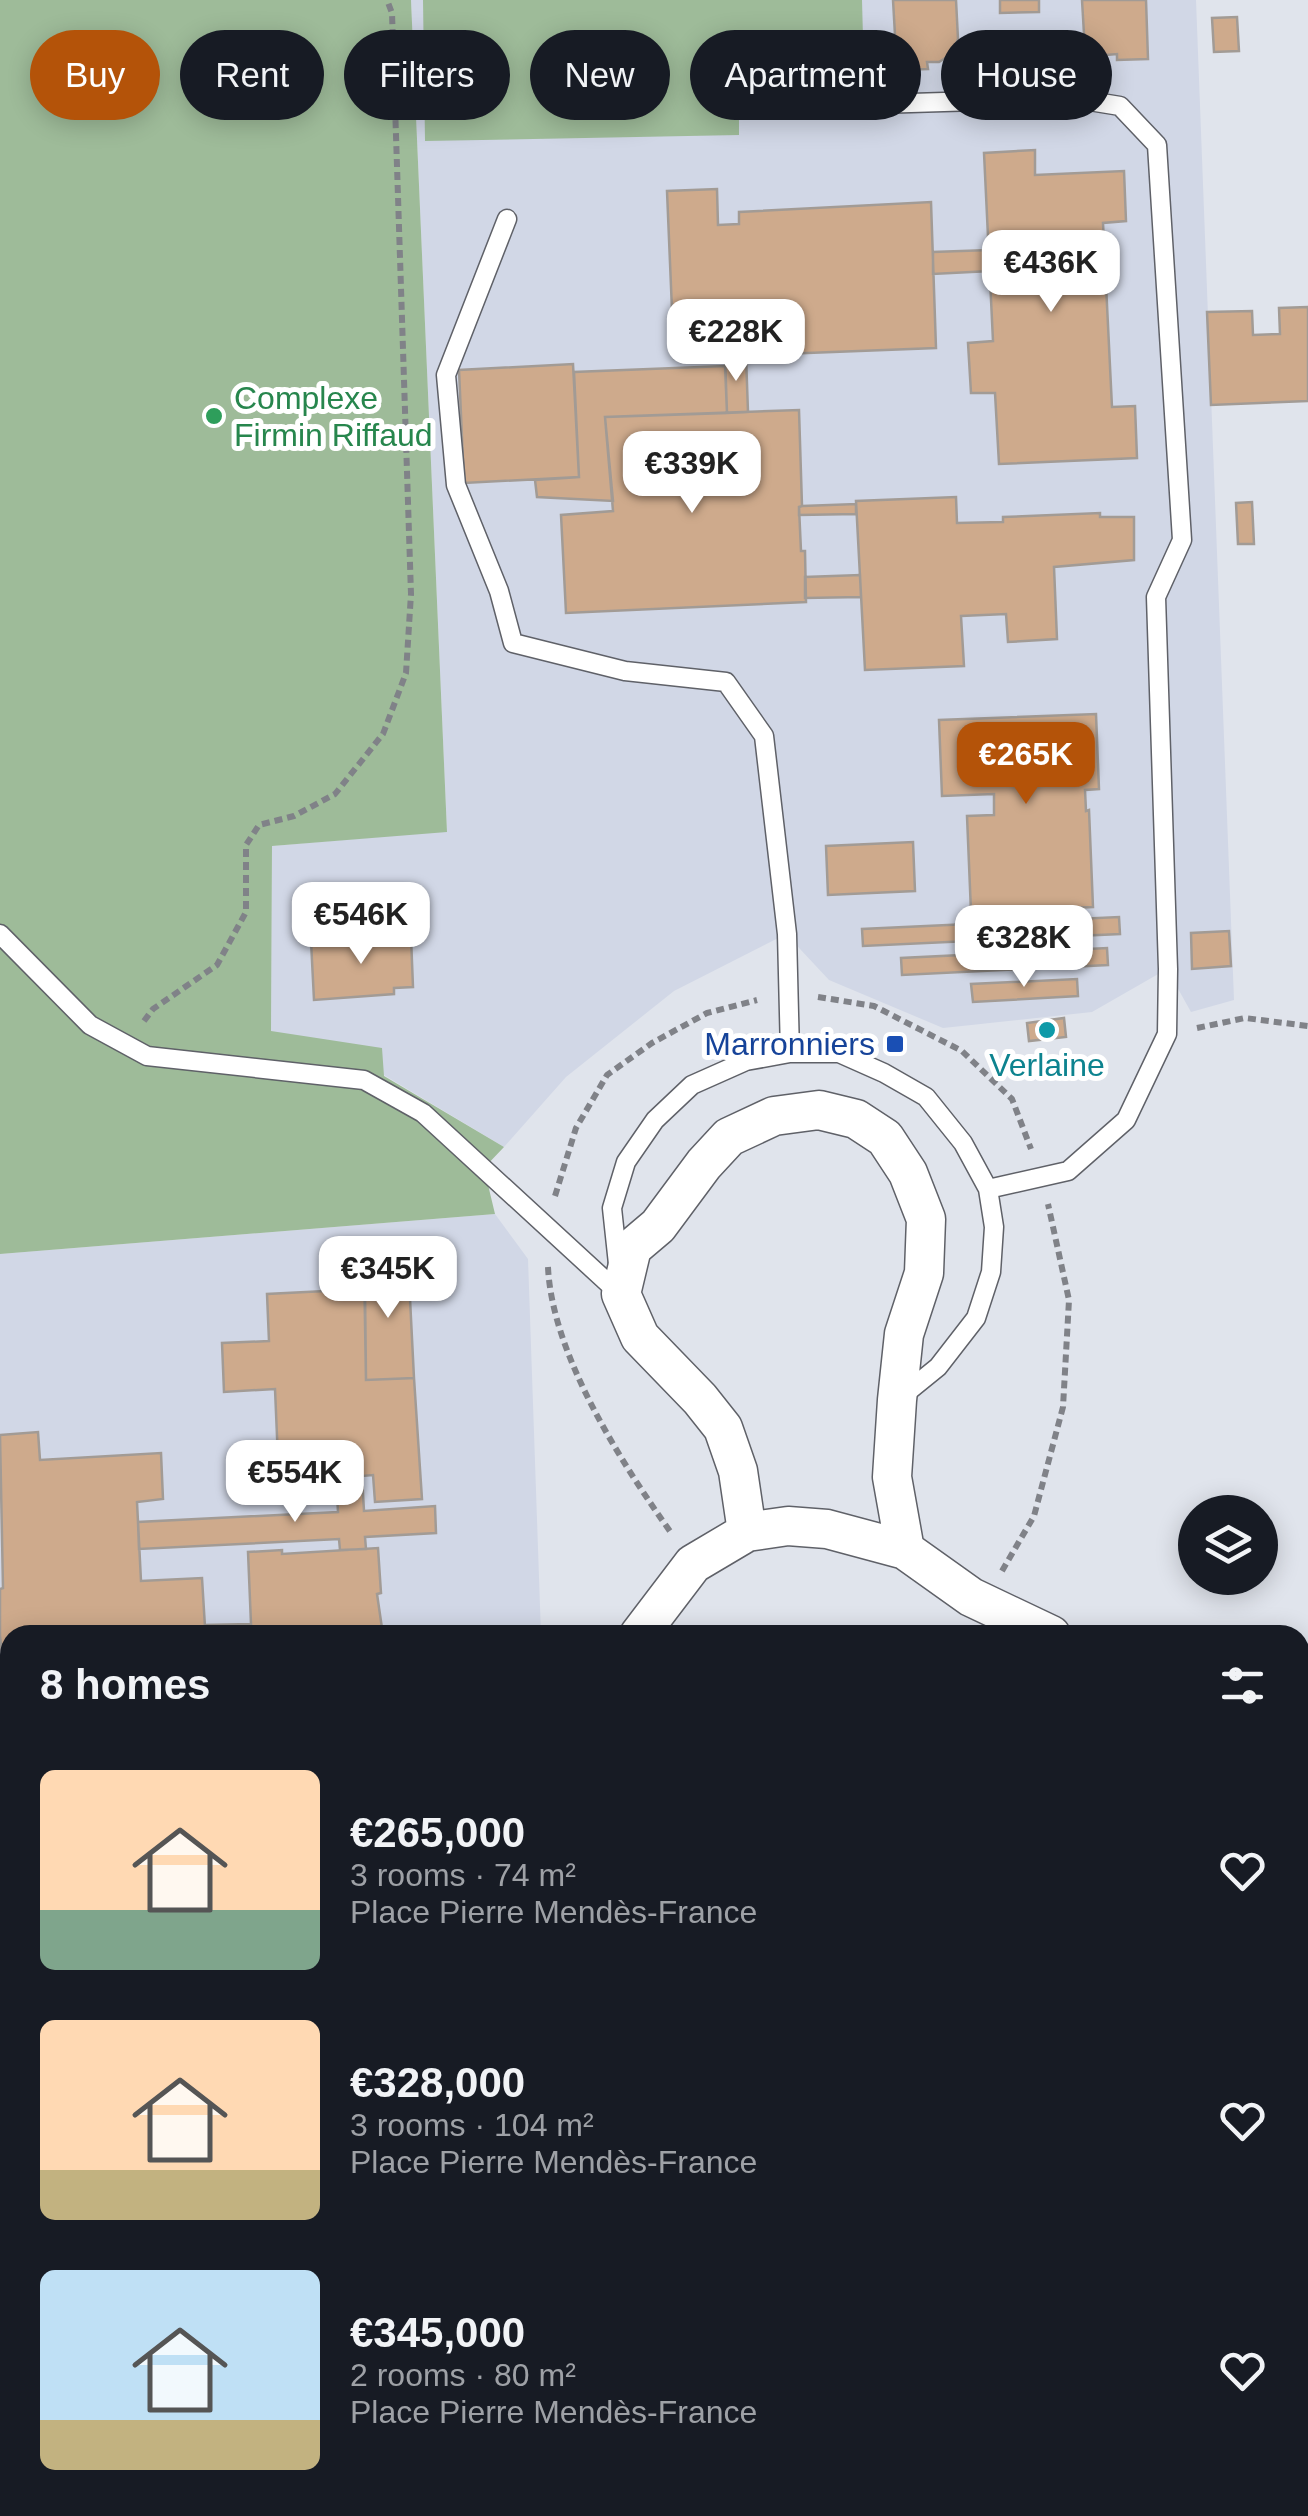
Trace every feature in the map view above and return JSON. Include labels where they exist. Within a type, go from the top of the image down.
[{"type":"street","points":[[747,1532],[738,1471],[723,1428],[640,1336],[621,1294],[632,1248],[658,1226],[729,1137],[774,1116],[820,1110],[856,1119],[885,1138],[908,1174],[926,1219],[924,1272],[904,1334],[892,1478],[906,1550]]},
{"type":"street","points":[[647,1625],[694,1564],[747,1532],[788,1526],[827,1529],[906,1550],[984,1602],[1031,1625]]},
{"type":"lane","points":[[921,103],[1071,98],[1120,106],[1156,145],[1182,540],[1156,598],[1168,969],[1166,1034],[1126,1120],[1068,1171],[988,1189]]},
{"type":"lane","points":[[506,219],[446,375],[456,485],[499,592],[513,643],[625,671],[726,682],[764,736],[787,934],[790,1053]]},
{"type":"lane","points":[[0,934],[90,1025],[148,1056],[364,1080],[422,1113],[621,1294]]},
{"type":"lane","points":[[621,1294],[612,1208],[626,1162],[646,1134],[692,1085],[746,1061],[790,1053],[839,1053],[926,1098],[963,1143],[988,1189],[994,1227],[990,1272],[976,1318],[938,1367],[897,1400]]},
{"type":"path","points":[[126,1044],[153,1009],[216,965],[246,912],[246,845],[259,824],[294,816],[336,794],[383,734],[406,674],[410,574],[392,14],[388,0]]},
{"type":"path","points":[[694,1564],[639,1488],[573,1368],[549,1288],[546,1226],[576,1128],[607,1075],[652,1043],[706,1013],[788,991],[874,1006],[962,1051],[1012,1099],[1042,1177],[1069,1300],[1063,1407],[1034,1516],[984,1602]]},
{"type":"path","points":[[1166,1034],[1246,1018],[1308,1026]]},
{"type":"shaded area","points":[[411,0],[1196,0],[1234,1000],[1191,1012],[1167,969],[1092,1012],[943,1028],[829,980],[786,934],[674,991],[566,1077],[504,1147],[384,1075],[271,1032],[272,846],[447,831],[416,120],[510,120],[510,30],[412,30]]},
{"type":"shaded area","points":[[495,1214],[528,1259],[541,1625],[0,1625],[0,1254]]},
{"type":"green space","name":"Complexe Firmin Riffaud","points":[[0,0],[411,0],[412,30],[344,30],[344,120],[416,120],[447,832],[272,846],[271,1031],[382,1048],[384,1076],[504,1147],[484,1168],[495,1214],[0,1254]]},
{"type":"green space","points":[[423,0],[862,0],[863,30],[690,30],[690,120],[739,120],[739,135],[425,141],[425,120],[510,120],[510,30],[423,30]]},
{"type":"building","points":[[893,0],[956,0],[958,30],[941,30],[941,61],[927,62],[928,69],[921,69],[921,30],[895,30]]},
{"type":"building","points":[[1000,0],[1039,0],[1039,12],[1000,13]]},
{"type":"building","points":[[1082,0],[1146,0],[1148,59],[1117,60],[1117,54],[1112,54],[1112,30],[1084,30]]},
{"type":"building","points":[[1237,17],[1239,51],[1214,52],[1212,18]]},
{"type":"building","points":[[1035,150],[1035,175],[1124,171],[1126,221],[1103,223],[1112,407],[1135,406],[1137,458],[999,464],[995,393],[971,393],[968,343],[993,341],[984,153]]},
{"type":"building","points":[[717,189],[718,225],[739,224],[739,212],[931,202],[936,348],[674,358],[667,191]]},
{"type":"building","points":[[989,250],[990,271],[933,274],[933,252]]},
{"type":"building","points":[[1308,307],[1308,401],[1211,405],[1207,312],[1252,311],[1253,335],[1280,334],[1279,308]]},
{"type":"building","points":[[746,355],[748,412],[727,413],[725,356]]},
{"type":"building","points":[[573,364],[579,477],[464,483],[459,370]]},
{"type":"building","points":[[725,366],[727,413],[605,417],[613,501],[537,497],[535,480],[579,477],[574,372]]},
{"type":"building","points":[[799,410],[799,507],[806,602],[566,613],[561,515],[613,511],[605,417]]},
{"type":"building","points":[[956,497],[957,523],[1100,513],[1100,517],[1134,517],[1134,560],[1054,567],[1057,639],[1008,642],[1006,614],[961,616],[964,666],[865,670],[856,501]]},
{"type":"building","points":[[1252,502],[1254,544],[1238,544],[1236,503]]},
{"type":"building","points":[[856,504],[856,514],[799,515],[802,506]]},
{"type":"building","points":[[860,575],[861,597],[805,598],[805,577]]},
{"type":"building","points":[[1096,714],[1099,789],[1085,790],[1093,907],[971,912],[967,816],[994,815],[994,794],[942,796],[939,720]]},
{"type":"building","points":[[913,842],[915,891],[828,895],[826,846]]},
{"type":"building","points":[[1119,917],[1120,934],[863,946],[862,929]]},
{"type":"building","points":[[1229,931],[1231,966],[1192,969],[1191,933]]},
{"type":"building","points":[[411,937],[413,987],[394,988],[394,994],[314,1000],[311,941]]},
{"type":"building","points":[[1107,948],[1108,965],[902,975],[901,958]]},
{"type":"building","points":[[1077,979],[1078,996],[973,1002],[971,984]]},
{"type":"building","name":"Verlaine","points":[[1064,1018],[1066,1037],[1029,1041],[1027,1023]]},
{"type":"building","points":[[408,1259],[414,1378],[366,1380],[364,1262]]},
{"type":"building","points":[[365,1289],[366,1380],[414,1378],[422,1499],[375,1502],[373,1475],[279,1483],[275,1389],[224,1392],[222,1343],[269,1341],[267,1294]]},
{"type":"building","points":[[38,1432],[40,1460],[161,1453],[163,1499],[137,1502],[141,1581],[202,1578],[205,1625],[0,1625],[0,1435]]},
{"type":"building","points":[[362,1476],[364,1511],[435,1506],[436,1533],[365,1537],[366,1549],[340,1550],[339,1539],[139,1549],[138,1522],[338,1512],[336,1477]]},
{"type":"building","points":[[378,1548],[381,1593],[377,1594],[382,1625],[205,1625],[251,1624],[248,1552],[282,1550],[282,1554]]},
{"type":"place","name":"Complexe Firmin Riffaud","points":[[214,416]]},
{"type":"place","name":"Verlaine","points":[[1047,1030]]},
{"type":"place","name":"Marronniers","points":[[895,1044]]}]
